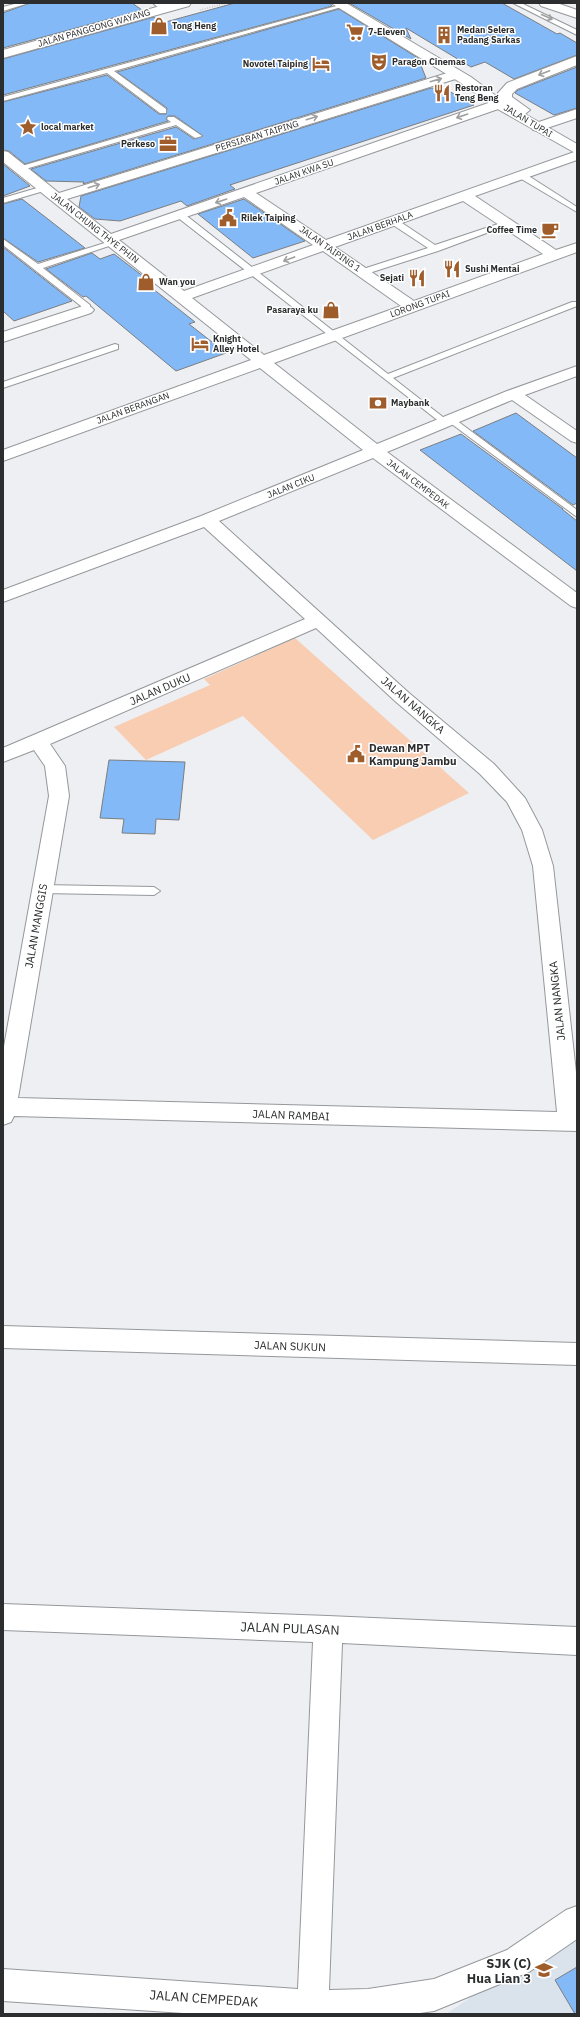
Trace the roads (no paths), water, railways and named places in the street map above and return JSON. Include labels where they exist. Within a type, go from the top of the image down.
[{"type":"street","name":"JALAN PANGGONG WAYANG","points":[[3,54],[163,6],[185,3]]},
{"type":"street","points":[[544,3],[577,14]]},
{"type":"street","name":"JALAN TUPAI","points":[[340,8],[543,126],[577,150]]},
{"type":"street","points":[[502,102],[505,93],[512,86],[577,60]]},
{"type":"street","points":[[461,77],[491,84],[512,86]]},
{"type":"street","name":"PERSIARAN TAIPING","points":[[57,198],[461,77]]},
{"type":"street","name":"JALAN KWA SU","points":[[112,241],[180,215],[502,102]]},
{"type":"street","points":[[543,126],[577,113]]},
{"type":"street","name":"JALAN TUPAI","points":[[543,126],[577,140]]},
{"type":"street","name":"JALAN CHUNG THYE PHIN","points":[[3,155],[263,361]]},
{"type":"street","name":"JALAN BERHALA","points":[[182,297],[577,155]]},
{"type":"street","name":"JALAN TAIPING 1","points":[[246,192],[326,245],[412,307]]},
{"type":"street","points":[[464,195],[554,255]]},
{"type":"street","name":"LORONG TUPAI","points":[[263,361],[577,247]]},
{"type":"street","points":[[6,331],[86,310]]},
{"type":"street","name":"JALAN CEMPEDAK","points":[[263,361],[376,452],[577,602]]},
{"type":"street","name":"JALAN BERANGAN","points":[[3,456],[263,361]]},
{"type":"street","name":"JALAN CIKU","points":[[3,596],[207,520],[449,422],[513,394],[577,370]]},
{"type":"street","points":[[513,394],[575,434]]},
{"type":"street","name":"JALAN NANGKA","points":[[207,520],[402,697],[488,769],[515,798],[532,830],[543,866],[573,1122]]},
{"type":"street","name":"JALAN DUKU","points":[[3,755],[37,742],[317,621]]},
{"type":"street","name":"JALAN MANGGIS","points":[[4,1112],[59,796],[57,770],[49,755],[37,742]]},
{"type":"street","name":"JALAN RAMBAI","points":[[4,1112],[573,1122]]},
{"type":"street","name":"JALAN SUKUN","points":[[3,1337],[577,1354]]},
{"type":"street","name":"JALAN PULASAN","points":[[3,1617],[328,1629],[577,1641]]},
{"type":"street","points":[[313,2006],[328,1629]]},
{"type":"street","name":"JALAN CEMPEDAK","points":[[3,1985],[313,2006],[368,2005],[434,1995],[518,1961],[577,1921]]},
{"type":"lane","points":[[3,9],[26,3]]},
{"type":"lane","points":[[516,3],[577,33]]},
{"type":"lane","points":[[3,99],[340,8]]},
{"type":"lane","points":[[108,70],[163,111]]},
{"type":"lane","points":[[19,168],[174,121],[198,136]]},
{"type":"lane","points":[[521,175],[577,210]]},
{"type":"lane","points":[[3,201],[44,188]]},
{"type":"lane","points":[[180,215],[387,377],[577,514]]},
{"type":"lane","points":[[393,221],[435,249]]},
{"type":"lane","points":[[363,272],[507,224]]},
{"type":"lane","points":[[3,240],[84,304],[87,307],[86,310]]},
{"type":"lane","points":[[37,267],[112,241]]},
{"type":"lane","points":[[387,377],[575,304]]},
{"type":"lane","points":[[3,385],[115,347]]},
{"type":"lane","points":[[42,889],[154,891]]},
{"type":"place","name":"Tong Heng","points":[[159,26]]},
{"type":"place","name":"7-Eleven","points":[[355,32]]},
{"type":"place","name":"Medan Selera Padang Sarkas","points":[[444,35]]},
{"type":"place","name":"Paragon Cinemas","points":[[379,62]]},
{"type":"place","name":"Novotel Taiping","points":[[321,64]]},
{"type":"place","name":"Restoran Teng Beng","points":[[442,93]]},
{"type":"place","name":"local market","points":[[28,127]]},
{"type":"place","name":"Perkeso","points":[[168,144]]},
{"type":"place","name":"Rilek Taiping","points":[[228,218]]},
{"type":"place","name":"Coffee Time","points":[[550,230]]},
{"type":"place","name":"Sushi Mentai","points":[[452,269]]},
{"type":"place","name":"Sejati","points":[[417,278]]},
{"type":"place","name":"Wan you","points":[[146,282]]},
{"type":"place","name":"Pasaraya ku","points":[[331,310]]},
{"type":"place","name":"Knight Alley Hotel","points":[[200,344]]},
{"type":"place","name":"Maybank","points":[[378,403]]},
{"type":"place","name":"Dewan MPT Kampung Jambu","points":[[356,754]]},
{"type":"place","name":"SJK (C) Hua Lian 3","points":[[544,1970]]}]
